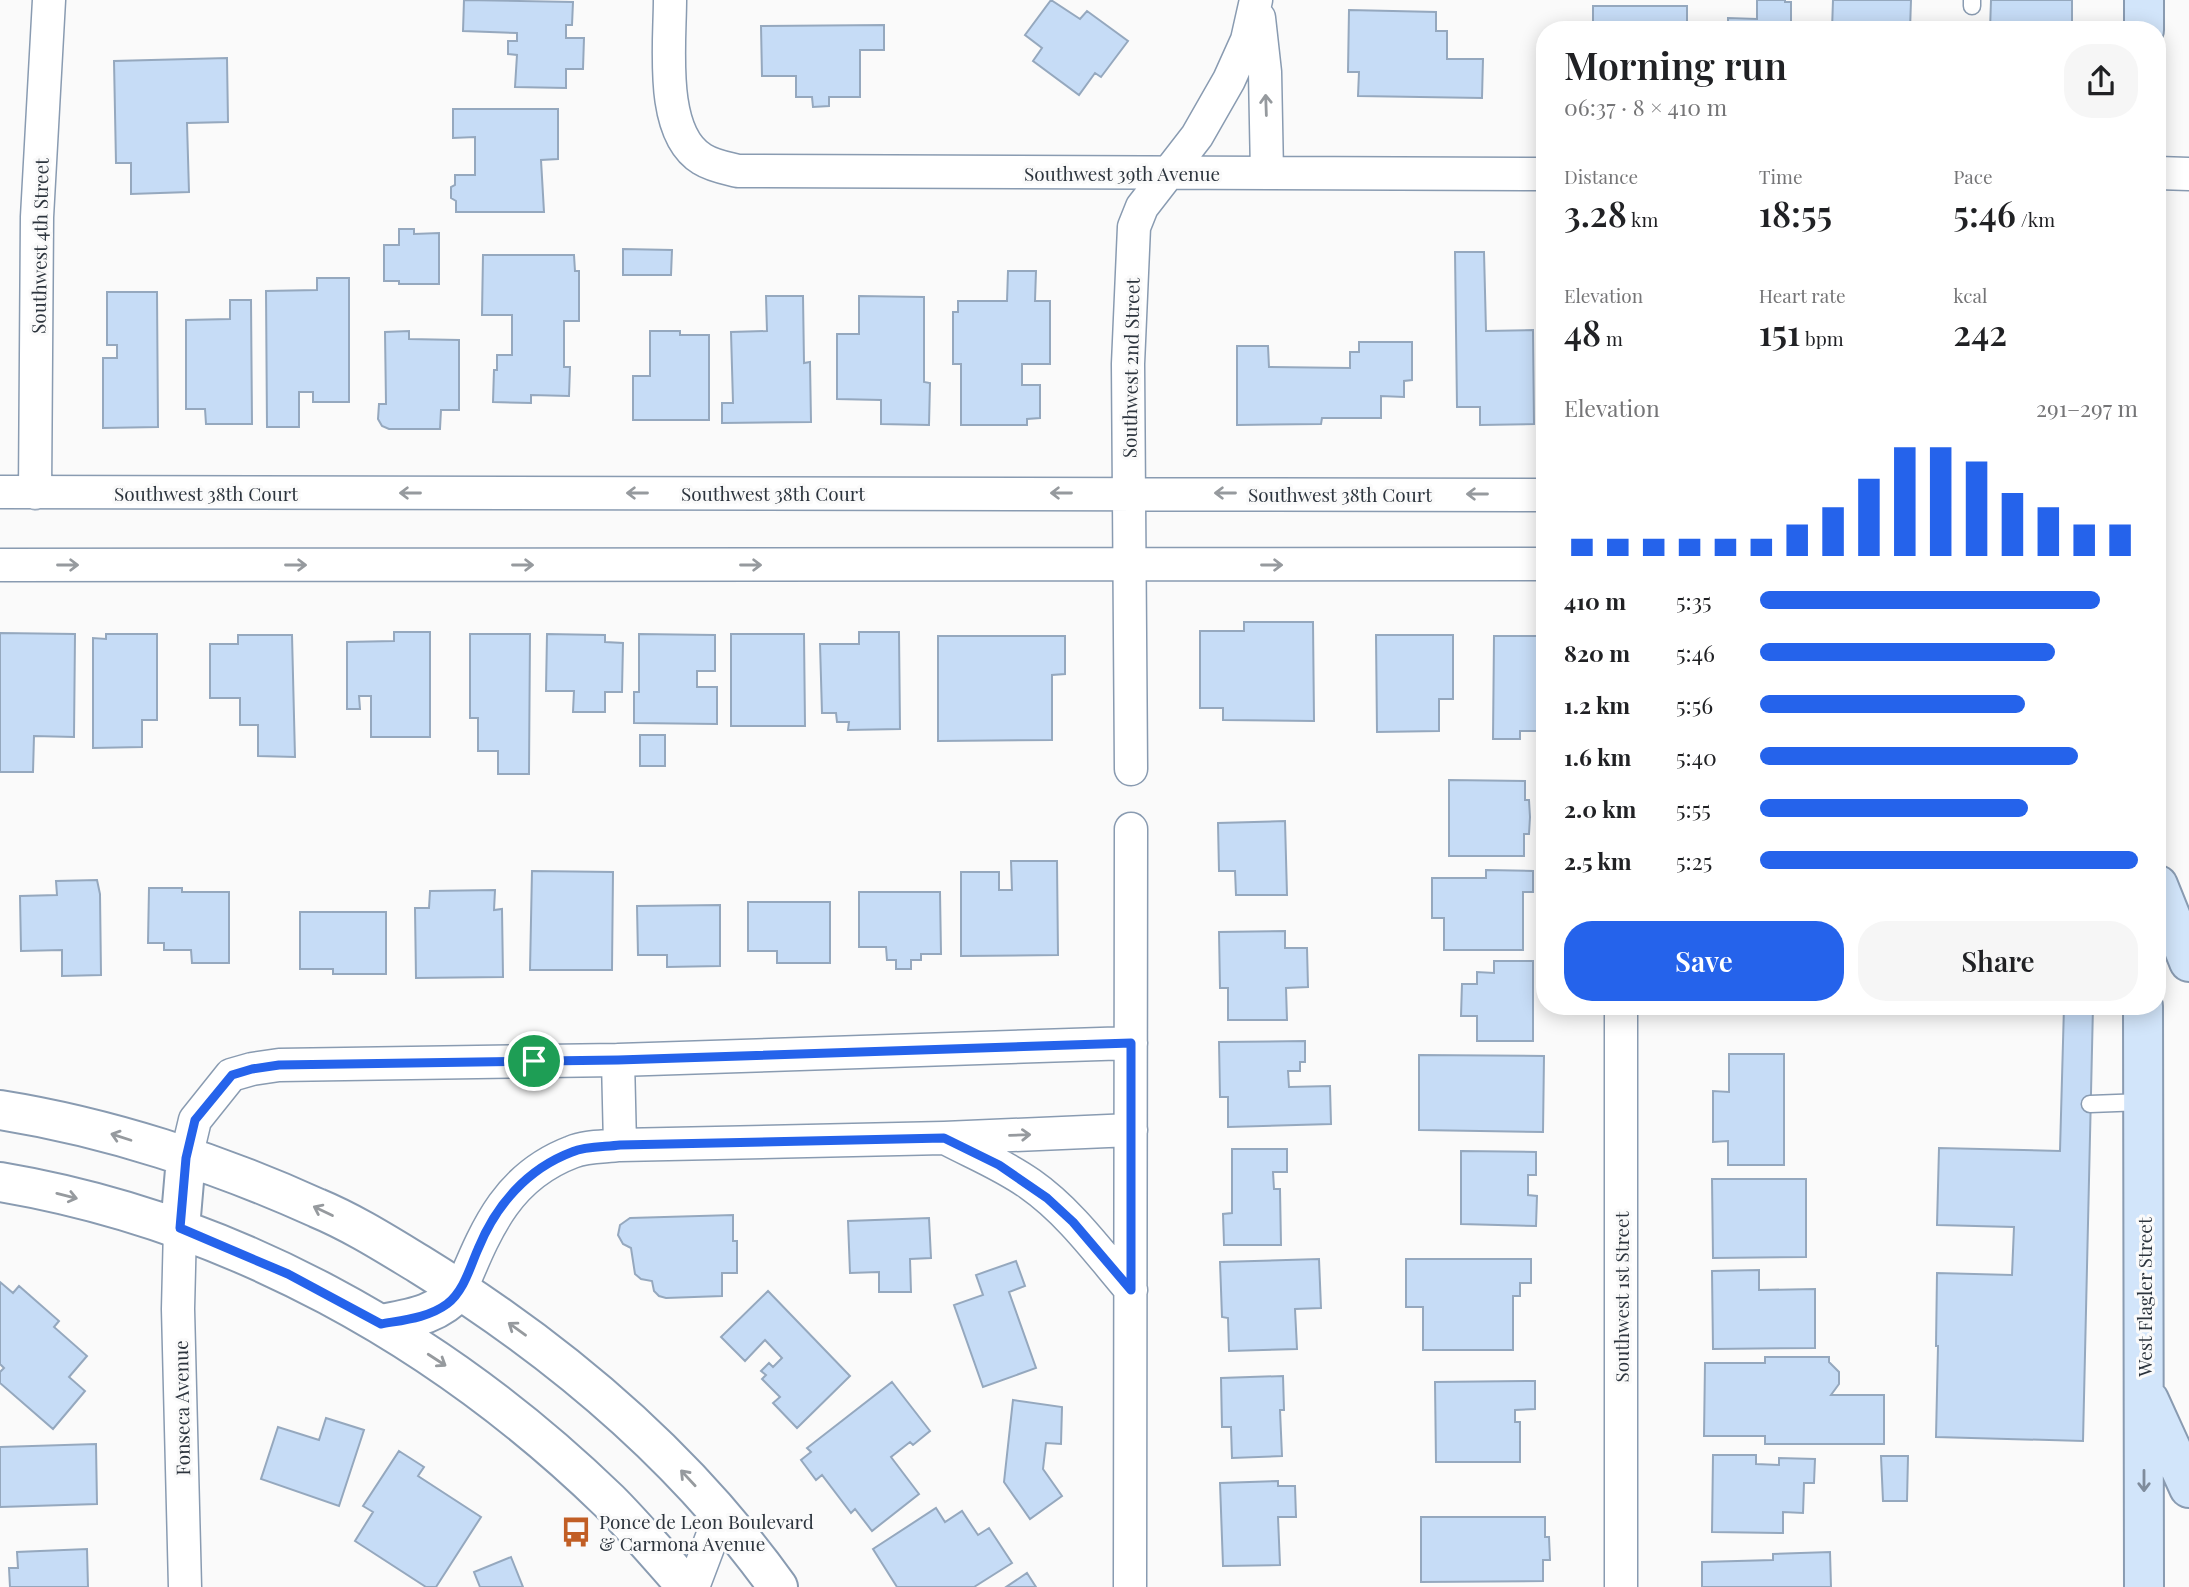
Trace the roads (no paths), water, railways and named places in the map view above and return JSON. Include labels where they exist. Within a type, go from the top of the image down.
[{"type":"main road","points":[[2144,0],[2144,21]]},
{"type":"main road","points":[[2166,906],[2189,962]]},
{"type":"main road","name":"West Flagler Street","points":[[2143,1015],[2144,1587]]},
{"type":"main road","points":[[2144,1388],[2189,1488]]},
{"type":"street","name":"Southwest 4th Street","points":[[35,492],[37,218],[49,0]]},
{"type":"street","name":"Southwest 39th Avenue","points":[[670,0],[671,100],[677,125],[687,144],[701,159],[738,171],[1536,174]]},
{"type":"street","name":"Southwest 2nd Street","points":[[1131,769],[1128,364],[1134,227],[1142,207],[1197,136],[1240,58],[1253,21],[1256,0]]},
{"type":"street","name":"Southwest 2nd Street","points":[[1256,0],[1265,72],[1268,173]]},
{"type":"street","points":[[2166,173],[2189,174]]},
{"type":"street","name":"Southwest 38th Court","points":[[0,492],[1536,495]]},
{"type":"street","points":[[0,565],[1536,564]]},
{"type":"street","points":[[1130,1587],[1131,829]]},
{"type":"street","name":"Southwest 1st Street","points":[[1621,1015],[1621,1587]]},
{"type":"street","points":[[180,1228],[186,1158],[195,1120],[232,1075],[252,1069],[279,1065],[618,1060],[1131,1043]]},
{"type":"street","points":[[618,1060],[620,1145]]},
{"type":"street","points":[[0,1110],[40,1116],[110,1133],[250,1180],[319,1208],[383,1242],[461,1289],[564,1364],[665,1453],[721,1513],[778,1587]]},
{"type":"street","points":[[381,1324],[424,1316],[447,1304],[461,1289],[485,1233],[501,1205],[521,1183],[548,1164],[574,1151],[620,1145],[944,1138],[1131,1130]]},
{"type":"street","points":[[944,1138],[999,1165],[1047,1198],[1073,1222],[1131,1290]]},
{"type":"street","points":[[0,1182],[91,1202],[180,1228],[288,1274],[381,1324],[441,1362],[510,1413],[610,1502],[687,1587]]},
{"type":"street","name":"Fonseca Avenue","points":[[180,1228],[178,1286],[185,1587]]},
{"type":"street","points":[[693,1587],[721,1513]]},
{"type":"lane","points":[[2090,1104],[2143,1102]]},
{"type":"place","name":"Ponce de Leon Boulevard & Carmona Avenue","points":[[576,1532]]}]
